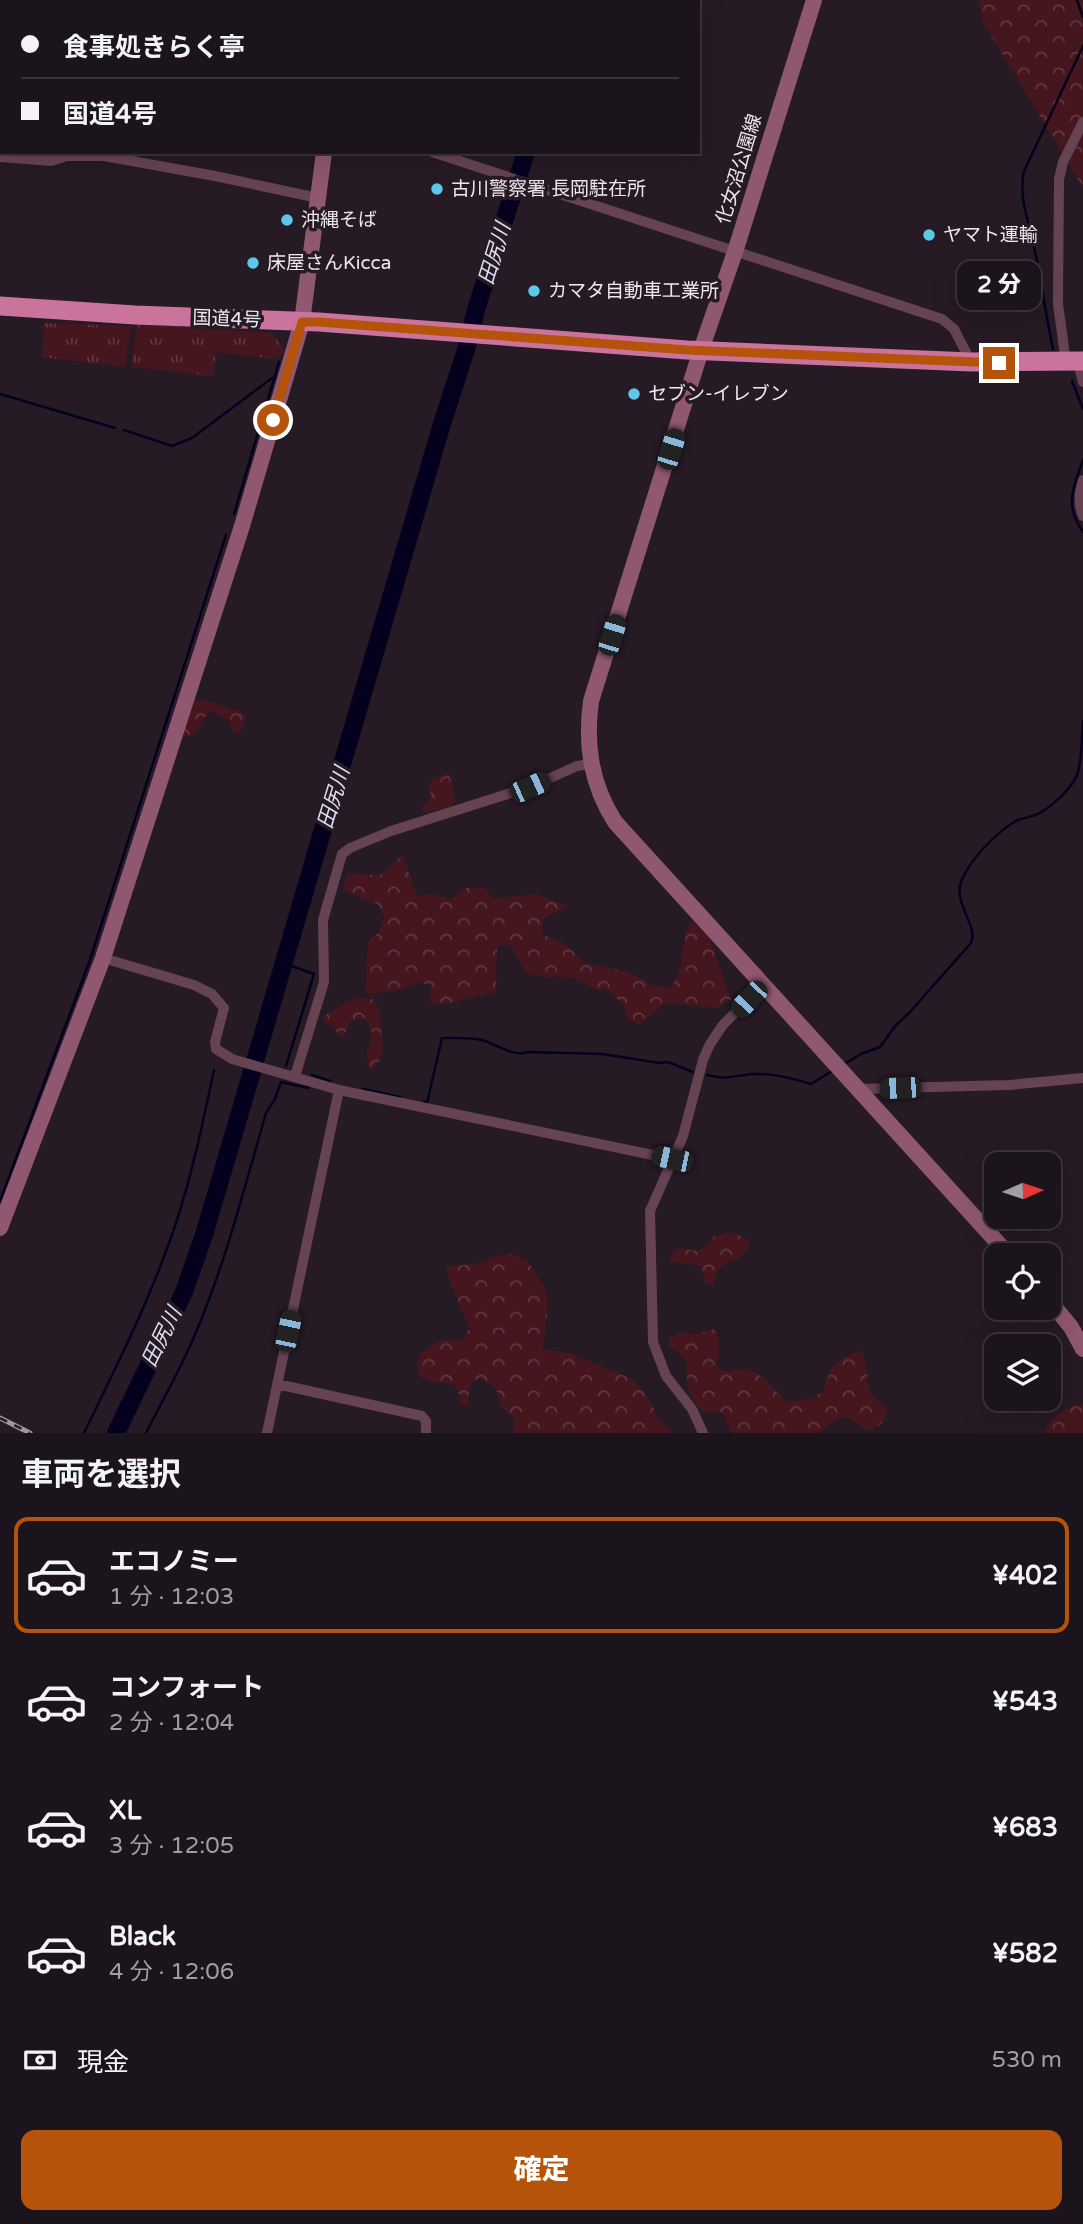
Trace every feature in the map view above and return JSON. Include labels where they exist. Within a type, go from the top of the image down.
[{"type":"highway","name":"国道4号","points":[[0,306],[135,315],[319,322],[701,350],[971,362],[1076,362]]},
{"type":"street","name":"化女沼公園線","points":[[814,0],[591,701],[591,764],[602,801],[615,822],[998,1243]]},
{"type":"street","points":[[1083,122],[1063,162],[1059,179],[1058,304],[1083,382]]},
{"type":"street","points":[[0,1228],[103,958],[242,526],[302,322],[324,154]]},
{"type":"street","points":[[438,154],[942,319],[954,329],[971,362]]},
{"type":"street","points":[[0,157],[51,161],[67,156],[104,156],[318,198]]},
{"type":"street","points":[[1083,480],[1079,492],[1079,505],[1083,516]]},
{"type":"street","points":[[295,1076],[324,982],[323,920],[342,854],[349,848],[391,831],[530,787],[577,766],[591,764]]},
{"type":"street","points":[[103,958],[194,985],[212,994],[224,1008],[215,1042],[216,1049],[232,1059],[339,1090],[672,1159]]},
{"type":"street","points":[[703,1433],[692,1409],[666,1376],[653,1342],[650,1211],[682,1136],[709,1046],[722,1026],[762,985]]},
{"type":"street","points":[[858,1090],[1009,1085],[1083,1078]]},
{"type":"street","points":[[267,1433],[339,1090]]},
{"type":"street","points":[[1061,1315],[1083,1349]]},
{"type":"street","points":[[277,1384],[422,1416],[426,1421],[426,1433]]},
{"type":"green space","points":[[978,0],[1083,0],[1083,187],[984,24]]},
{"type":"green space","points":[[44,323],[131,326],[125,367],[42,357]]},
{"type":"green space","points":[[137,324],[272,333],[286,353],[273,359],[216,352],[213,376],[131,367]]},
{"type":"green space","points":[[203,700],[242,712],[246,716],[240,734],[234,732],[227,719],[212,711],[194,733],[184,736],[182,731],[192,702]]},
{"type":"green space","points":[[449,773],[456,800],[452,806],[424,813],[422,807],[429,802],[431,794],[428,788],[432,780]]},
{"type":"green space","points":[[403,855],[417,896],[433,894],[451,899],[467,888],[484,888],[494,899],[536,894],[567,906],[543,919],[541,934],[565,944],[585,963],[632,973],[651,985],[670,988],[679,972],[684,939],[693,920],[708,936],[731,999],[718,1008],[665,1003],[640,1025],[628,1020],[624,1005],[606,989],[595,989],[576,979],[558,976],[547,978],[526,972],[510,945],[498,946],[496,992],[449,1003],[430,1004],[431,986],[420,982],[394,991],[365,993],[368,942],[378,933],[384,917],[379,905],[343,890],[348,874],[380,875]]},
{"type":"green space","points":[[358,997],[372,999],[380,1011],[382,1054],[372,1069],[368,1068],[367,1048],[371,1046],[372,1033],[365,1018],[350,1021],[344,1036],[338,1035],[335,1028],[325,1023],[323,1016]]},
{"type":"green space","points":[[734,1233],[750,1241],[741,1258],[720,1268],[713,1285],[706,1284],[700,1266],[670,1261],[671,1255],[679,1248],[697,1251],[706,1246],[713,1237]]},
{"type":"green space","points":[[512,1254],[528,1261],[546,1290],[548,1306],[543,1349],[569,1353],[632,1379],[647,1396],[660,1420],[674,1433],[512,1433],[515,1418],[502,1406],[496,1388],[481,1379],[474,1380],[469,1387],[468,1406],[461,1405],[460,1395],[454,1385],[422,1379],[417,1368],[419,1355],[439,1341],[463,1339],[469,1329],[445,1267],[481,1263],[495,1256]]},
{"type":"green space","points":[[715,1329],[720,1346],[716,1364],[723,1371],[752,1370],[789,1402],[812,1398],[823,1391],[831,1368],[843,1358],[860,1350],[872,1394],[888,1408],[884,1420],[868,1431],[847,1417],[832,1422],[820,1433],[732,1433],[722,1412],[703,1412],[696,1403],[689,1390],[684,1358],[669,1347],[669,1337],[679,1333],[697,1334]]},
{"type":"green space","points":[[1083,1404],[1083,1433],[1044,1433],[1060,1413]]},
{"type":"waterway","points":[[1077,0],[1083,17]]},
{"type":"waterway","points":[[1053,349],[1022,190],[1024,171],[1083,46]]},
{"type":"waterway","name":"田尻川","points":[[116,1433],[184,1292],[204,1235],[441,427],[525,154]]},
{"type":"waterway","points":[[234,514],[279,362]]},
{"type":"waterway","points":[[124,430],[172,446],[192,438],[272,378]]},
{"type":"waterway","points":[[1072,381],[1083,409]]},
{"type":"waterway","points":[[0,394],[115,428]]},
{"type":"waterway","points":[[1083,460],[1072,497],[1074,513],[1083,532]]},
{"type":"waterway","points":[[0,1201],[90,960],[226,535]]},
{"type":"waterway","points":[[844,1064],[880,1047],[896,1025],[971,943],[971,928],[960,895],[963,877],[985,846],[999,833],[1014,822],[1046,809],[1070,786],[1079,768],[1083,721]]},
{"type":"waterway","points":[[284,963],[314,974],[286,1066]]},
{"type":"waterway","points":[[424,1102],[427,1103],[442,1038],[477,1039],[516,1053],[602,1054],[668,1062],[693,1072]]},
{"type":"waterway","points":[[84,1433],[133,1331],[166,1253],[192,1168],[214,1070]]},
{"type":"waterway","points":[[707,1075],[724,1077],[766,1074],[811,1084],[832,1071]]},
{"type":"waterway","points":[[312,1075],[330,1081]]},
{"type":"waterway","points":[[146,1433],[183,1361],[205,1310],[266,1113],[281,1082],[308,1088],[309,1085]]},
{"type":"waterway","points":[[363,1089],[400,1097]]},
{"type":"railway","points":[[0,1418],[30,1433]]},
{"type":"place","name":"古川警察署 長岡駐在所","points":[[437,189]]},
{"type":"place","name":"沖縄そば","points":[[287,220]]},
{"type":"place","name":"ヤマト運輸","points":[[929,235]]},
{"type":"place","name":"床屋さんKicca","points":[[253,263]]},
{"type":"place","name":"カマタ自動車工業所","points":[[534,291]]},
{"type":"place","name":"セブン-イレブン","points":[[634,394]]},
{"type":"route","points":[[273,420],[302,322],[687,350],[999,363]]}]
